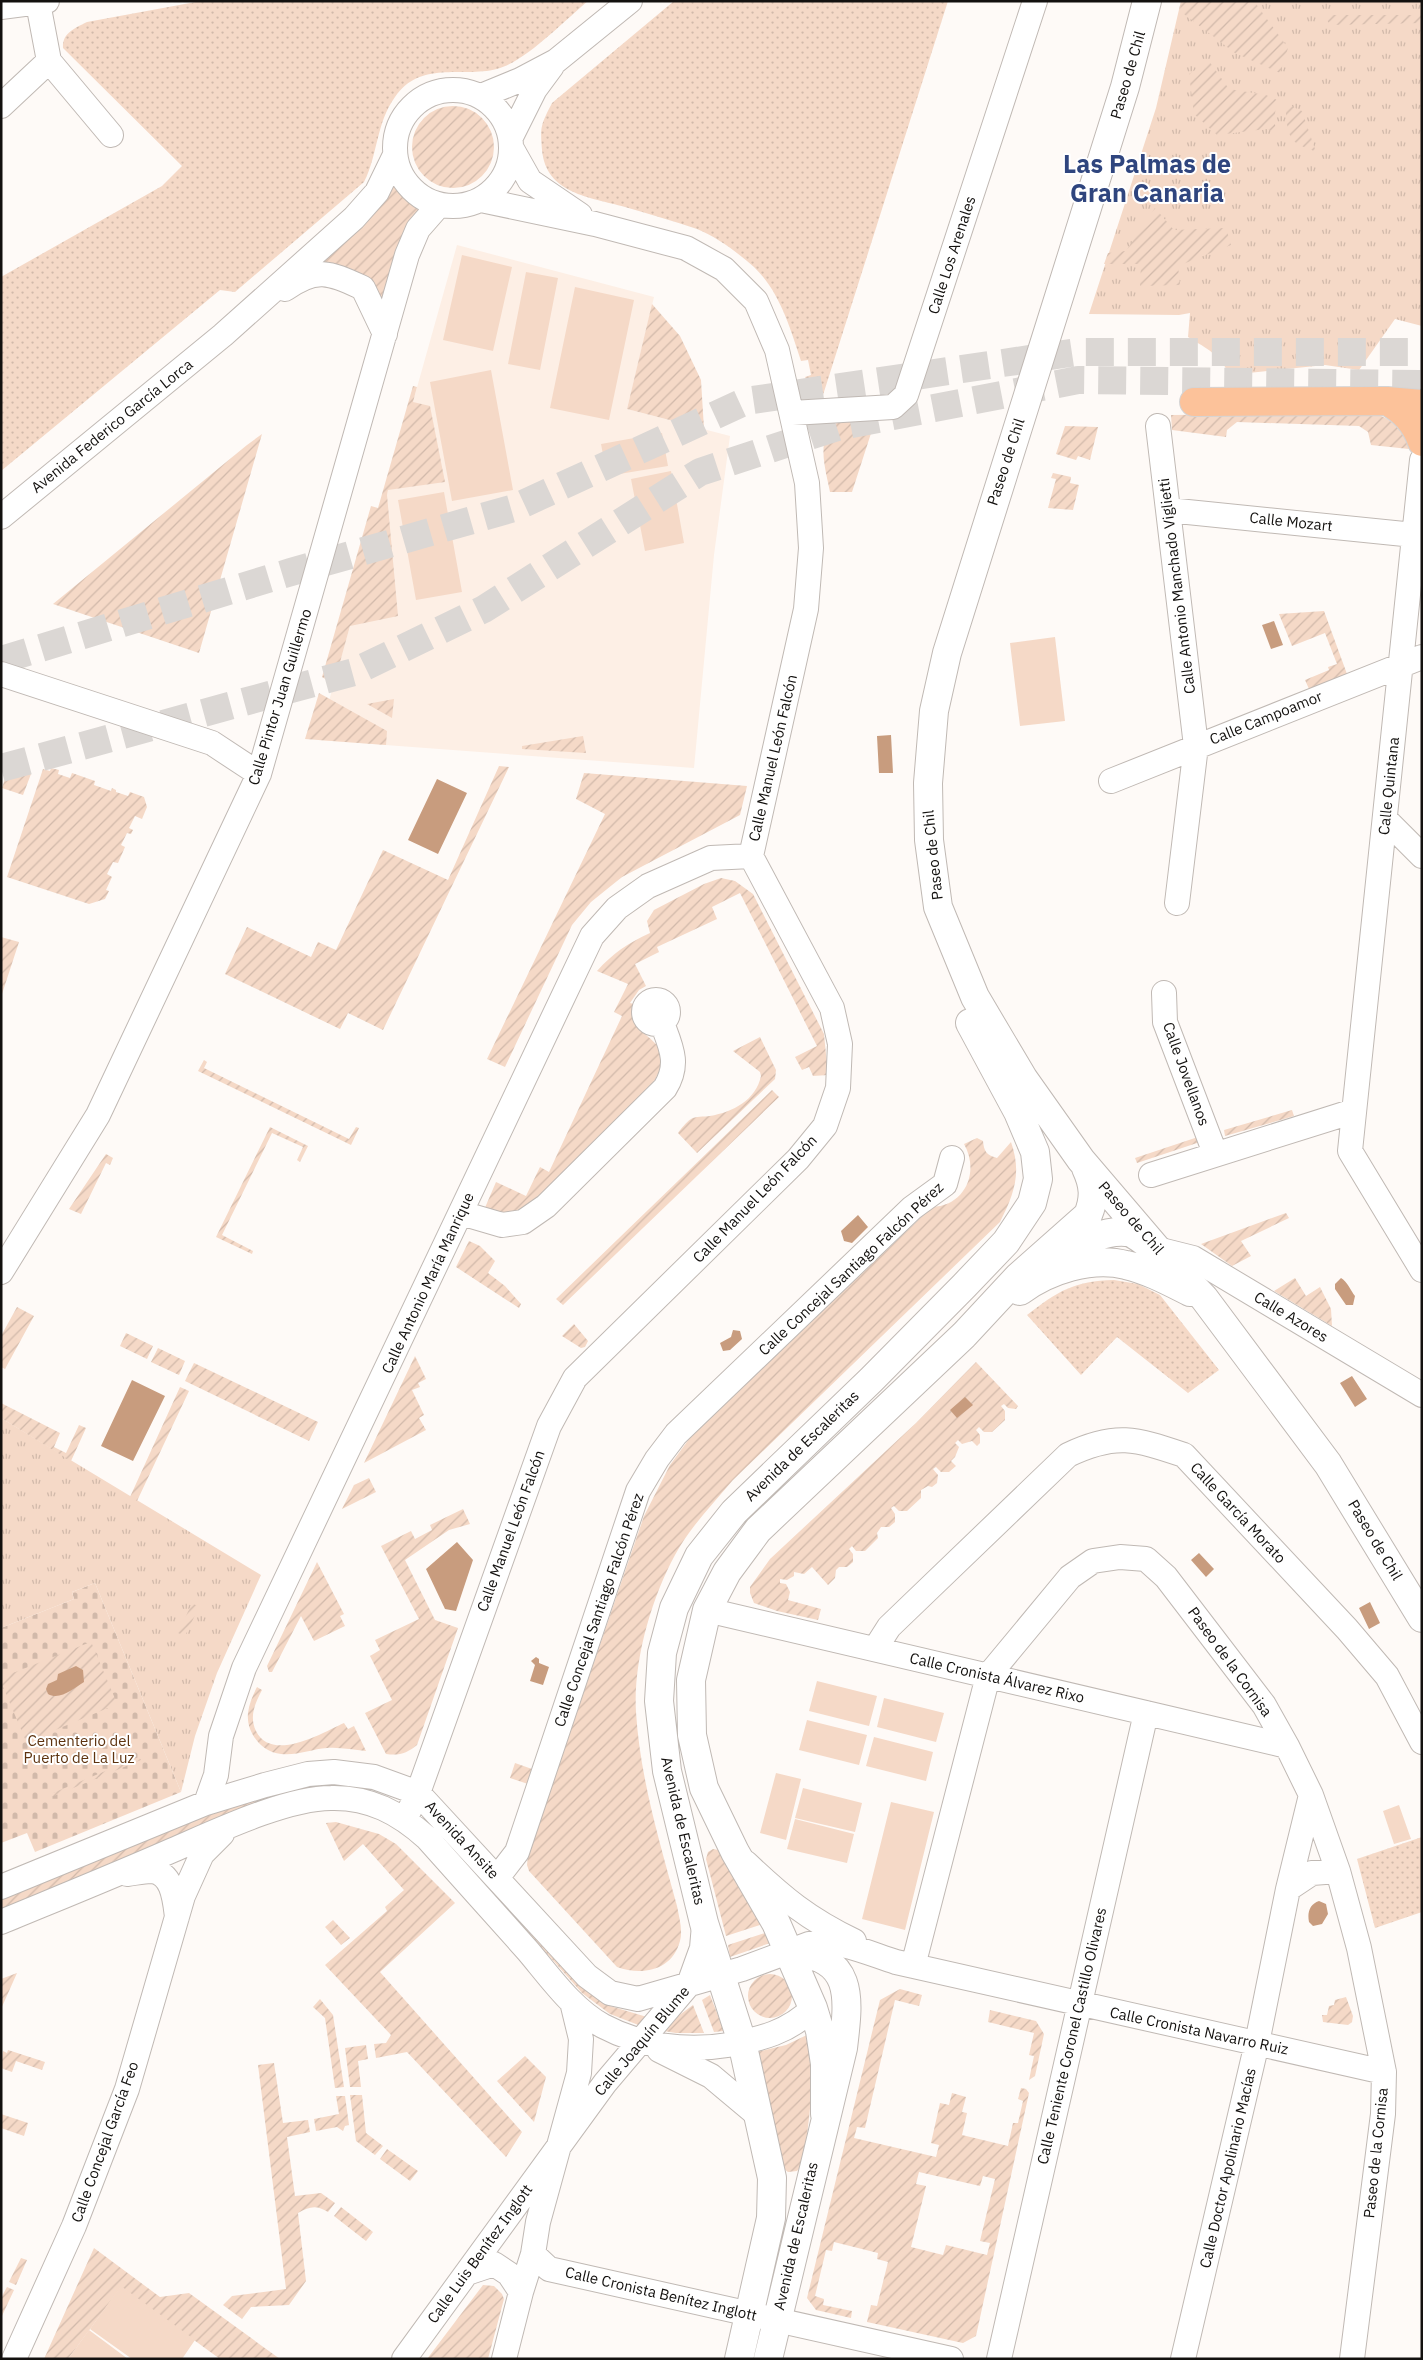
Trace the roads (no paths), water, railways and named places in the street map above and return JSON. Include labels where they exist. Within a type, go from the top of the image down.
[{"type":"highway","points":[[1194,402],[1387,401],[1422,404]]},
{"type":"highway","points":[[1387,401],[1413,422],[1422,442]]},
{"type":"street","points":[[481,96],[520,80],[556,61],[630,1]]},
{"type":"street","name":"Calle Los Arenales","points":[[792,413],[893,407],[906,395],[1035,1]]},
{"type":"street","name":"Paseo de Chil","points":[[1147,1],[1126,87],[947,653],[934,711],[928,783],[929,840],[938,906],[975,997],[1022,1078],[1082,1160],[1133,1222],[1157,1250],[1204,1298],[1328,1464],[1422,1618]]},
{"type":"street","points":[[1,7],[43,2],[49,61],[111,134]]},
{"type":"street","points":[[1,106],[49,61]]},
{"type":"street","points":[[556,61],[535,89],[512,143],[508,169],[497,187],[481,200],[468,205],[453,206],[439,205],[422,198],[409,187],[400,172],[395,155],[395,137],[402,120],[413,105],[428,95],[445,90],[464,90],[481,96],[495,106],[506,121],[512,143],[530,181],[569,209],[595,224]]},
{"type":"street","name":"Avenida Federico García Lorca","points":[[1,517],[223,335],[354,218],[377,192],[395,155]]},
{"type":"street","points":[[481,200],[595,224]]},
{"type":"street","name":"Calle Pintor Juan Guillermo","points":[[1,1272],[98,1115],[259,774],[407,255],[418,229],[439,205]]},
{"type":"street","name":"Calle Manuel León Falcón","points":[[406,1819],[418,1793],[548,1426],[575,1378],[798,1159],[825,1126],[838,1088],[840,1044],[832,1008],[751,856],[806,609],[811,548],[807,483],[777,350],[756,301],[724,268],[686,248],[595,224]]},
{"type":"street","name":"Avenida Federico García Lorca","points":[[223,335],[303,277],[332,274],[363,288],[385,334]]},
{"type":"street","name":"Calle Antonio Manchado Viglietti","points":[[1158,426],[1196,746],[1177,903]]},
{"type":"street","name":"Calle Quintana","points":[[1422,460],[1414,534],[1411,661],[1385,819],[1350,1151],[1422,1270]]},
{"type":"street","name":"Calle Mozart","points":[[1168,510],[1414,534]]},
{"type":"street","name":"Calle Campoamor","points":[[1111,781],[1411,661]]},
{"type":"street","points":[[1,674],[212,743],[259,774]]},
{"type":"street","points":[[1385,819],[1422,856]]},
{"type":"street","name":"Calle Antonio María Manrique","points":[[206,1803],[216,1775],[221,1736],[244,1668],[592,936],[617,908],[648,886],[711,858],[751,856]]},
{"type":"street","name":"Avenida de Escaleritas","points":[[738,2359],[772,2218],[772,2178],[742,2042],[704,1923],[667,1771],[659,1701],[662,1654],[674,1608],[699,1556],[734,1512],[871,1380],[1006,1242],[1032,1202],[1038,1179],[1035,1152],[1018,1112],[954,992],[938,906]]},
{"type":"street","name":"Calle Jovellanos","points":[[1164,993],[1165,1022],[1215,1153]]},
{"type":"street","points":[[461,1213],[502,1225],[523,1222],[546,1206],[665,1088],[672,1077],[674,1061],[662,1023]]},
{"type":"street","points":[[1151,1174],[1354,1111]]},
{"type":"street","name":"Calle Concejal Santiago Falcón Pérez","points":[[497,1878],[517,1852],[638,1492],[657,1459],[676,1434],[912,1208],[945,1184],[952,1158]]},
{"type":"street","points":[[964,1335],[1018,1277],[1088,1215],[1093,1204],[1093,1181],[1082,1160]]},
{"type":"street","points":[[871,1380],[923,1339],[1058,1218],[1074,1208],[1093,1204],[1117,1207],[1133,1222]]},
{"type":"street","points":[[991,1304],[1041,1265],[1084,1240],[1105,1234],[1127,1232],[1157,1250]]},
{"type":"street","name":"Calle Azores","points":[[1157,1250],[1193,1258],[1422,1394]]},
{"type":"street","points":[[964,1335],[1026,1287],[1055,1272],[1082,1264],[1102,1262],[1126,1265],[1204,1298]]},
{"type":"street","name":"Avenida de Escaleritas","points":[[825,2114],[825,2064],[820,2031],[813,2008],[790,1952],[735,1852],[704,1788],[692,1735],[691,1680],[707,1610],[727,1572],[758,1530],[964,1335]]},
{"type":"street","name":"Calle García Morato","points":[[875,1649],[889,1627],[1068,1455],[1090,1444],[1121,1438],[1148,1442],[1184,1455],[1347,1629],[1387,1676],[1422,1742]]},
{"type":"street","name":"Paseo de la Cornisa","points":[[905,1964],[988,1676],[1070,1577],[1093,1561],[1120,1557],[1146,1559],[1166,1577],[1264,1706],[1287,1746],[1311,1795],[1338,1870],[1360,1948],[1384,2072],[1383,2114],[1352,2359]]},
{"type":"street","name":"Calle Cronista Álvarez Rixo","points":[[707,1610],[1287,1746]]},
{"type":"street","name":"Calle Teniente Coronel Castillo Olivares","points":[[999,2359],[1146,1713]]},
{"type":"street","name":"Avenida Ansite","points":[[1,1887],[206,1803],[299,1776],[334,1772],[374,1777],[418,1793],[587,1976],[610,1993],[638,2000],[690,1984]]},
{"type":"street","name":"Calle Doctor Apolinario Macías","points":[[1183,2359],[1257,2043],[1288,1890],[1311,1795]]},
{"type":"street","name":"Avenida Ansite","points":[[1,1922],[232,1825],[297,1803],[331,1798],[364,1802],[384,1808],[406,1819],[427,1838],[572,2002],[602,2026],[640,2040],[711,2076],[760,2117]]},
{"type":"street","name":"Calle Concejal García Feo","points":[[14,2359],[74,2226],[127,2089],[183,1896],[202,1854],[232,1825]]},
{"type":"street","name":"Calle Cronista Navarro Ruiz","points":[[735,1852],[778,1893],[809,1917],[905,1964]]},
{"type":"street","points":[[1288,1890],[1312,1873],[1338,1870]]},
{"type":"street","name":"Calle Concejal García Feo","points":[[116,1875],[154,1871],[165,1878],[173,1890],[177,1918]]},
{"type":"street","name":"Calle Joaquín Blume","points":[[557,2150],[605,2083],[690,1984],[702,1948],[704,1923]]},
{"type":"street","name":"Calle Cronista Navarro Ruiz","points":[[690,1984],[816,1943],[837,1944],[905,1964],[1384,2072]]},
{"type":"street","name":"Avenida de Escaleritas","points":[[768,2359],[825,2114],[843,2048],[846,2023],[847,2002],[842,1976],[828,1962],[819,1958],[790,1952]]},
{"type":"street","name":"Calle Joaquín Blume","points":[[533,2254],[538,2222],[579,2073],[580,2039],[572,2002]]},
{"type":"street","name":"Avenida Ansite","points":[[640,2040],[674,2048],[703,2048],[742,2042],[769,2035],[798,2022],[813,2008]]},
{"type":"street","name":"Calle Luis Benítez Inglott","points":[[404,2359],[557,2150]]},
{"type":"street","points":[[504,2359],[533,2254]]},
{"type":"street","name":"Calle Cronista Benítez Inglott","points":[[533,2254],[549,2269],[951,2359]]},
{"type":"street","points":[[467,2273],[494,2264],[509,2274],[521,2292]]},
{"type":"tunnel","points":[[1,660],[291,572],[514,508],[746,401],[1077,352],[1422,352]]},
{"type":"tunnel","points":[[1,768],[354,672],[484,609],[700,472],[837,427],[1078,380],[1422,384]]},
{"type":"district","name":"Las Palmas de Gran Canaria","points":[[1147,178]]},
{"type":"park label","name":"Cementerio del Puerto de La Luz","points":[[79,1750]]}]
